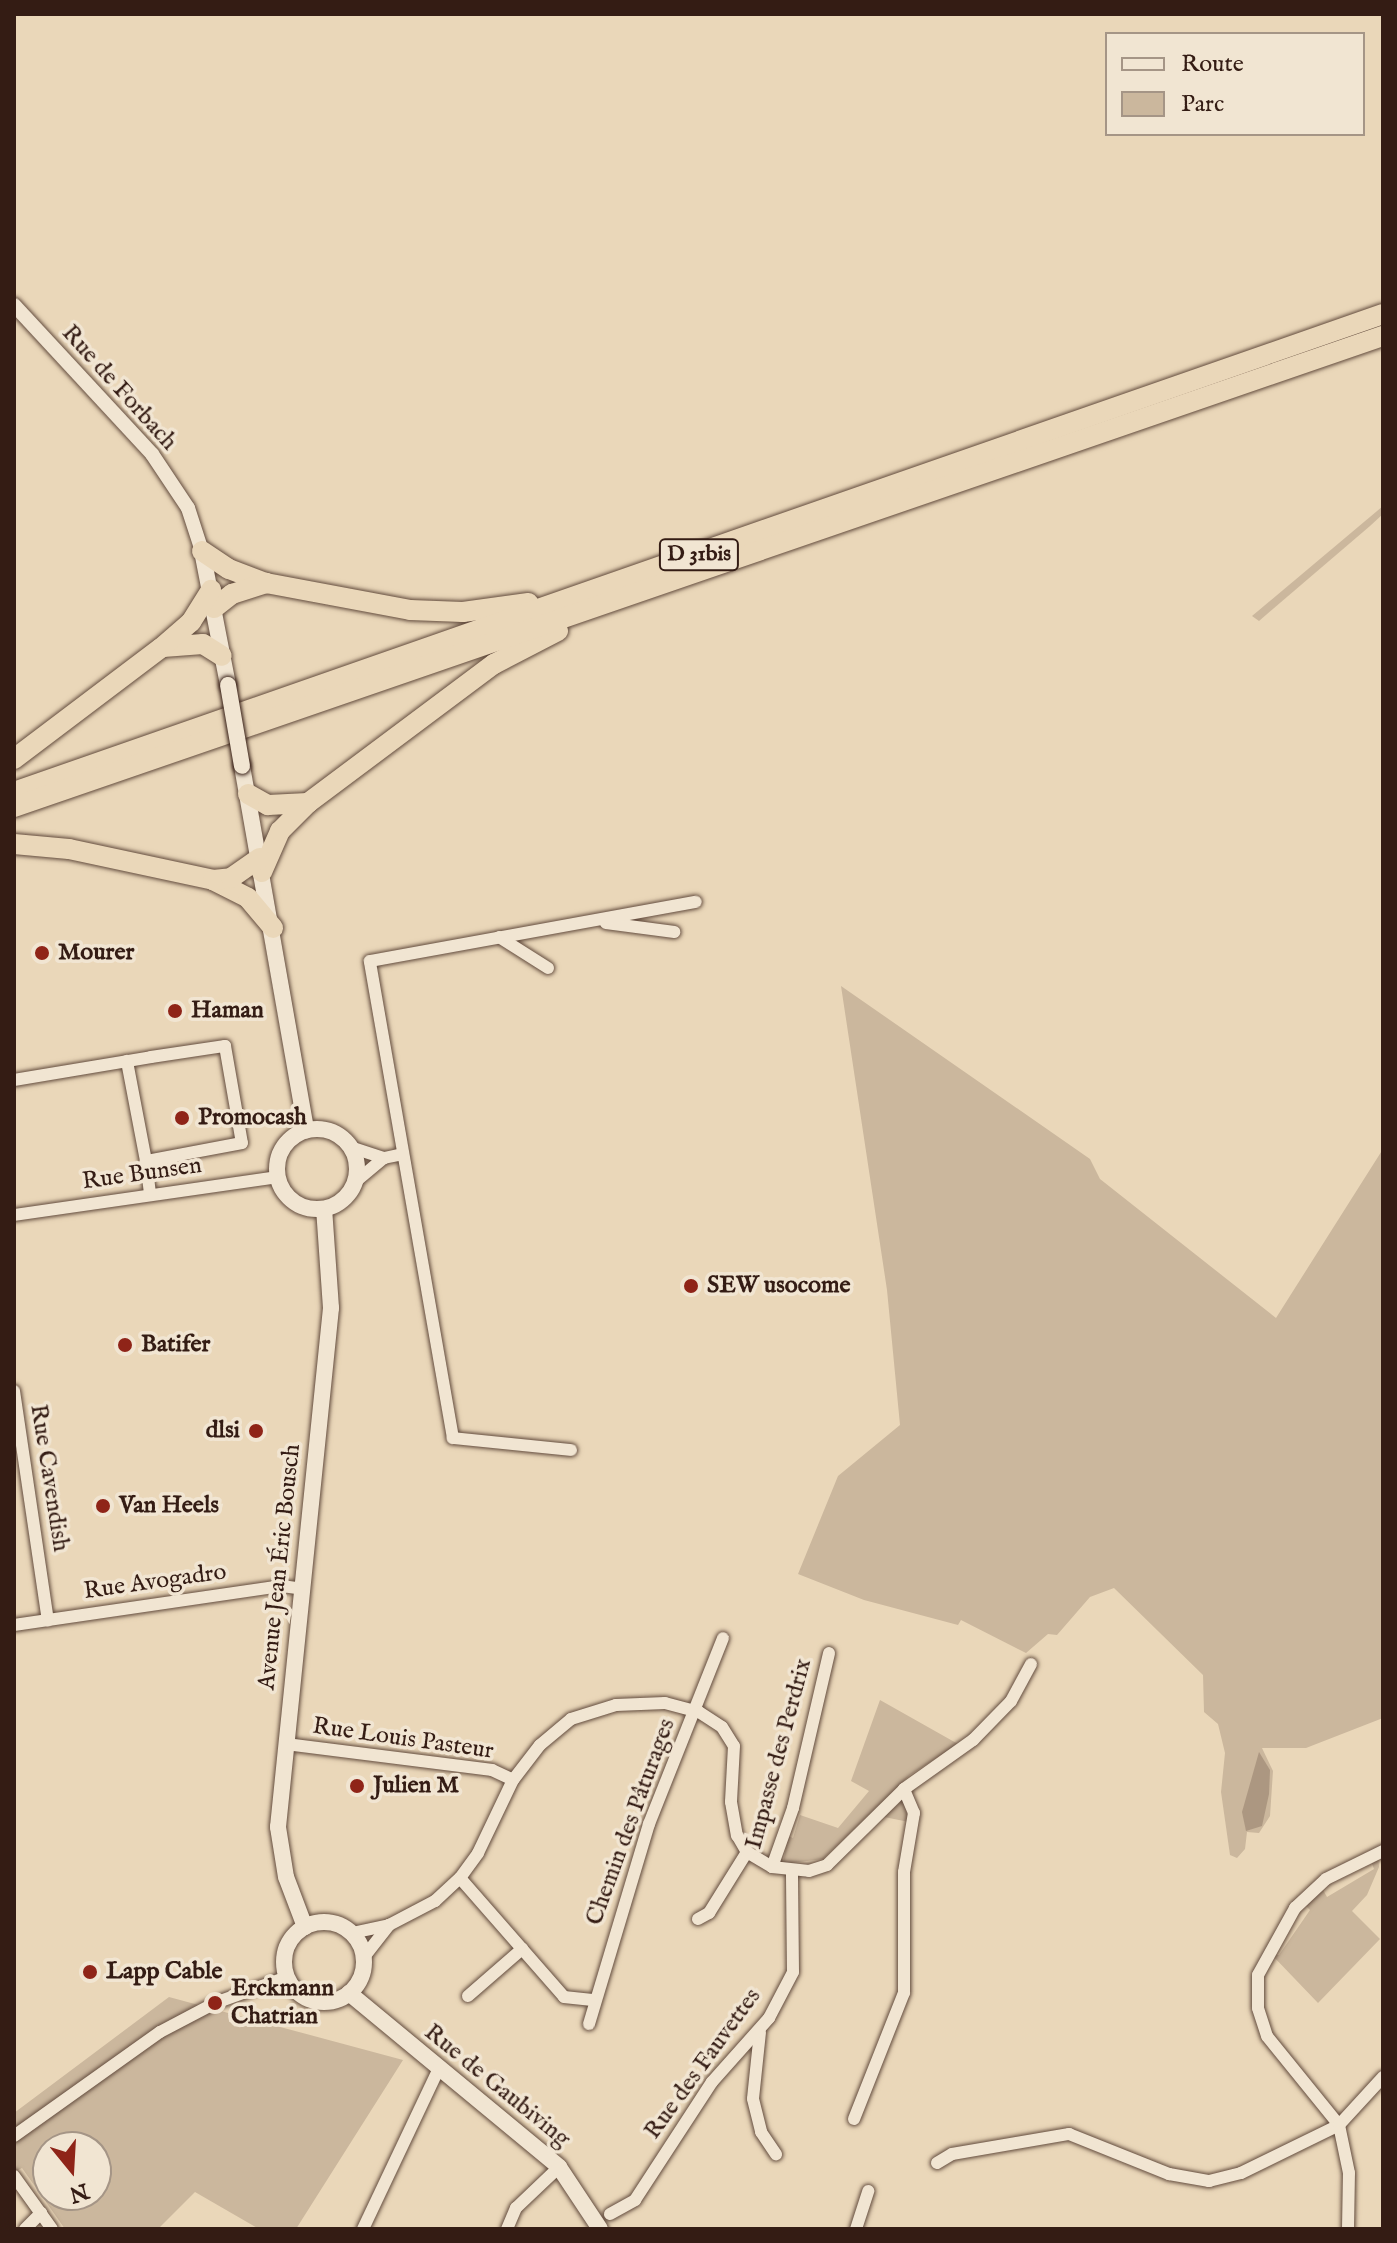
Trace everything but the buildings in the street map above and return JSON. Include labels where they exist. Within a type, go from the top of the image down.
[{"type":"highway","name":"D 31bis","points":[[14,792],[1383,314]]},
{"type":"highway","name":"D 31bis","points":[[14,807],[1383,336]]},
{"type":"highway","points":[[202,551],[229,569],[266,583],[410,610],[463,612],[515,607],[622,582]]},
{"type":"highway","points":[[213,880],[239,875],[261,865],[280,831],[308,803],[494,664],[696,572]]},
{"type":"highway","points":[[14,759],[161,648],[212,599],[266,583]]},
{"type":"highway","points":[[161,648],[203,644],[222,656]]},
{"type":"highway","points":[[248,794],[268,805],[308,803]]},
{"type":"highway","points":[[14,844],[69,849],[213,880],[248,898],[273,928]]},
{"type":"main road","points":[[202,551],[273,928],[306,1130]]},
{"type":"main road","points":[[306,1130],[325,1130],[350,1147],[356,1161],[354,1183],[336,1204],[324,1209],[293,1201],[277,1177],[283,1148],[306,1130]]},
{"type":"main road","name":"Avenue Jean Éric Bousch","points":[[305,1927],[286,1877],[278,1827],[331,1308],[324,1209]]},
{"type":"main road","points":[[330,1922],[352,1933],[364,1957],[358,1983],[349,1993],[314,2000],[287,1977],[285,1954],[305,1927],[330,1922]]},
{"type":"main road","name":"Rue de Gaubiving","points":[[349,1993],[438,2070],[559,2167],[600,2229]]},
{"type":"street","name":"Rue de Forbach","points":[[14,305],[152,454],[188,508],[202,551]]},
{"type":"street","points":[[571,1450],[453,1438],[370,961],[696,902]]},
{"type":"street","points":[[592,921],[674,932]]},
{"type":"street","points":[[499,937],[548,968]]},
{"type":"street","points":[[14,1080],[225,1046],[242,1143],[146,1161]]},
{"type":"street","points":[[127,1061],[150,1195]]},
{"type":"street","points":[[350,1147],[384,1158]]},
{"type":"street","points":[[354,1183],[384,1158],[403,1154]]},
{"type":"street","name":"Rue Bunsen","points":[[14,1215],[277,1177]]},
{"type":"street","name":"Rue Cavendish","points":[[14,1391],[48,1620]]},
{"type":"street","name":"Rue Avogadro","points":[[14,1625],[282,1586],[303,1589]]},
{"type":"street","name":"Chemin des Pâturages","points":[[589,2024],[649,1824],[723,1638]]},
{"type":"street","name":"Impasse des Perdrix","points":[[772,1867],[793,1808],[829,1653]]},
{"type":"street","points":[[352,1933],[389,1925],[435,1901],[460,1878],[478,1853],[513,1780],[540,1745],[571,1719],[616,1705],[665,1703],[694,1711],[722,1727],[734,1746],[731,1802],[737,1835],[747,1852],[772,1867],[792,1873],[827,1865],[904,1789],[973,1740],[1011,1701],[1031,1664]]},
{"type":"street","name":"Rue Louis Pasteur","points":[[286,1744],[492,1770],[513,1780]]},
{"type":"street","points":[[854,2119],[884,2052],[904,1993],[904,1872],[914,1813],[904,1789]]},
{"type":"street","points":[[1352,2226],[1339,2125],[1267,2036],[1258,2008],[1258,1975],[1295,1908],[1326,1879],[1383,1851]]},
{"type":"street","points":[[698,1919],[709,1913],[747,1852]]},
{"type":"street","name":"Rue des Fauvettes","points":[[610,2214],[635,2200],[712,2082],[760,2028],[793,1972],[792,1873]]},
{"type":"street","points":[[460,1878],[564,1997],[595,2000]]},
{"type":"street","points":[[364,1957],[389,1925]]},
{"type":"street","points":[[468,1996],[522,1949]]},
{"type":"street","points":[[14,2136],[160,2032],[215,2003],[287,1977]]},
{"type":"street","points":[[760,2028],[753,2060],[753,2099],[761,2132],[776,2154]]},
{"type":"street","points":[[363,2229],[438,2070]]},
{"type":"street","points":[[937,2163],[952,2154],[1069,2134],[1169,2174],[1209,2181],[1241,2173],[1339,2125],[1383,2077]]},
{"type":"street","points":[[507,2229],[516,2208],[559,2167]]},
{"type":"street","points":[[14,2176],[52,2229]]},
{"type":"street","points":[[856,2229],[868,2191]]},
{"type":"street","points":[[25,2229],[41,2213]]},
{"type":"green space","points":[[1383,506],[1383,514],[1259,621],[1252,616]]},
{"type":"green space","points":[[841,986],[1090,1159],[1100,1179],[1276,1318],[1383,1149],[1383,1718],[1306,1748],[1262,1748],[1273,1771],[1270,1816],[1259,1833],[1247,1832],[1245,1849],[1237,1858],[1230,1855],[1221,1792],[1225,1753],[1218,1724],[1204,1712],[1203,1675],[1114,1588],[1090,1597],[1057,1635],[1048,1634],[1026,1653],[961,1620],[958,1625],[864,1600],[798,1574],[838,1476],[900,1425],[887,1290]]},
{"type":"green space","points":[[880,1700],[958,1744],[910,1775],[823,1859],[783,1864],[788,1836],[793,1838],[800,1815],[838,1828],[869,1791],[851,1781]]},
{"type":"green space","points":[[903,1800],[909,1822],[884,1817]]},
{"type":"green space","points":[[1378,1852],[1379,1867],[1367,1895],[1352,1911],[1380,1939],[1318,2003],[1271,1954],[1279,1955],[1310,1910],[1305,1905],[1322,1888],[1327,1897],[1374,1869],[1369,1855]]},
{"type":"green space","points":[[169,1997],[403,2060],[296,2229],[259,2229],[195,2192],[158,2229],[65,2229],[52,2211],[112,2211],[112,2131],[32,2131],[32,2182],[22,2168],[14,2172],[14,2113]]},
{"type":"shaded area","points":[[1259,1752],[1270,1770],[1269,1794],[1262,1826],[1246,1831],[1242,1812]]},
{"type":"place","name":"Mourer","points":[[42,953]]},
{"type":"place","name":"Haman","points":[[175,1011]]},
{"type":"place","name":"Promocash","points":[[182,1118]]},
{"type":"place","name":"SEW usocome","points":[[691,1286]]},
{"type":"place","name":"Batifer","points":[[125,1345]]},
{"type":"place","name":"dlsi","points":[[256,1431]]},
{"type":"place","name":"Van Heels","points":[[103,1506]]},
{"type":"place","name":"Julien M","points":[[357,1786]]},
{"type":"place","name":"Lapp Cable","points":[[90,1972]]},
{"type":"place","name":"Erckmann Chatrian","points":[[215,2003]]}]
